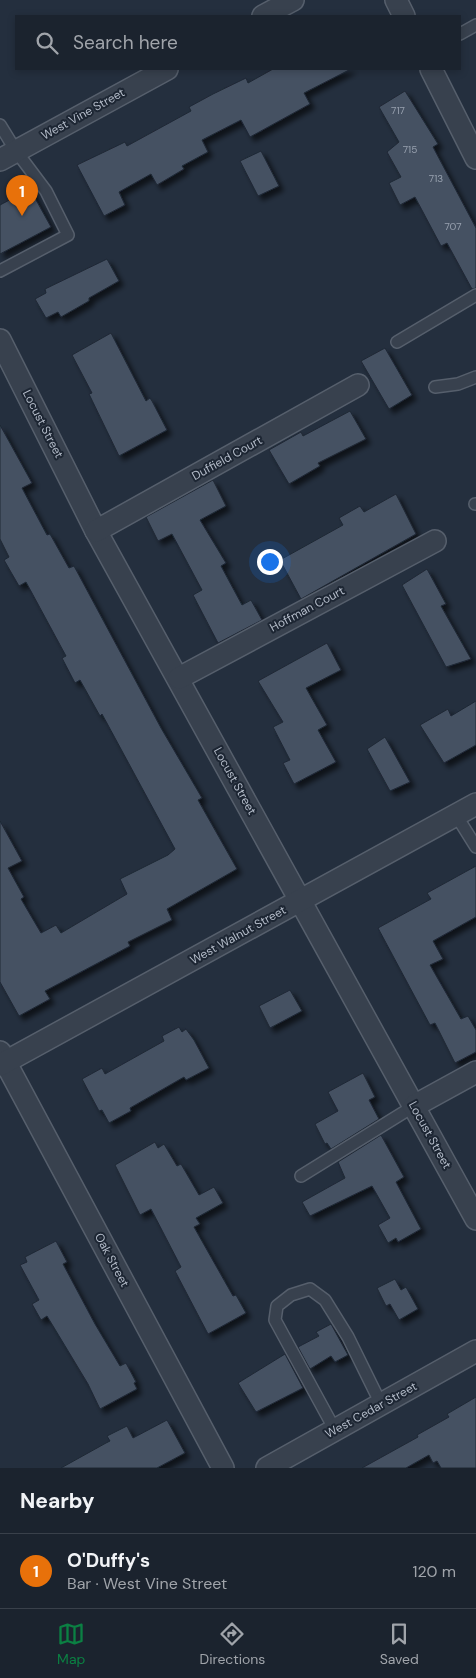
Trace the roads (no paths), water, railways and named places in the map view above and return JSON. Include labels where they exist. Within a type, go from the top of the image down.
[{"type":"street","points":[[265,15],[292,0]]},
{"type":"street","points":[[396,0],[404,15]]},
{"type":"street","name":"West Vine Street","points":[[8,156],[165,70]]},
{"type":"street","points":[[432,70],[476,158]]},
{"type":"street","name":"Locust Street","points":[[0,340],[96,531],[179,678],[476,1219]]},
{"type":"street","name":"Duffield Court","points":[[96,531],[358,384]]},
{"type":"street","name":"Hoffman Court","points":[[179,678],[435,541]]},
{"type":"street","name":"West Walnut Street","points":[[2,1060],[476,804]]},
{"type":"street","name":"Oak Street","points":[[2,1060],[223,1468]]},
{"type":"street","points":[[414,1106],[476,1072]]},
{"type":"street","name":"West Cedar Street","points":[[266,1468],[476,1352]]},
{"type":"lane","points":[[461,34],[476,26]]},
{"type":"lane","points":[[0,125],[8,156],[46,191],[68,235],[0,271]]},
{"type":"lane","points":[[398,342],[476,295]]},
{"type":"lane","points":[[435,387],[458,384],[476,377]]},
{"type":"lane","points":[[456,815],[476,847]]},
{"type":"lane","points":[[301,1176],[414,1106]]},
{"type":"lane","points":[[336,1430],[275,1320],[277,1306],[291,1294],[310,1289],[325,1300],[348,1337],[381,1404]]},
{"type":"place","name":"O'Duffy's","points":[[22,216]]}]
